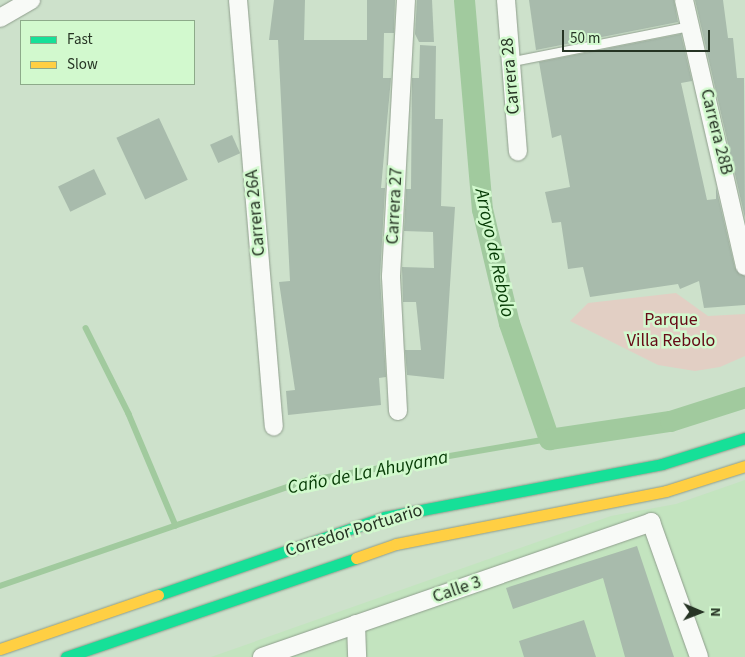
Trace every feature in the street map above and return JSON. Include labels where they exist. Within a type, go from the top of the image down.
[{"type":"main road","name":"Corredor Portuario","points":[[0,650],[385,517],[650,466],[745,438]]},
{"type":"main road","points":[[650,466],[654,493]]},
{"type":"main road","name":"Corredor Portuario","points":[[66,657],[396,544],[654,493],[745,466]]},
{"type":"street","name":"Carrera 26A","points":[[238,0],[274,426]]},
{"type":"street","name":"Carrera 27","points":[[398,411],[391,276],[406,0]]},
{"type":"street","name":"Carrera 28","points":[[506,0],[508,62],[518,152]]},
{"type":"street","name":"Carrera 28B","points":[[684,0],[745,266]]},
{"type":"street","points":[[0,18],[23,2]]},
{"type":"street","name":"Calle 3","points":[[262,657],[651,522],[699,657]]},
{"type":"street","points":[[356,624],[357,657]]},
{"type":"lane","points":[[508,62],[689,26]]},
{"type":"shaded area","points":[[745,480],[745,657],[211,657],[611,516],[676,504]]},
{"type":"green space","name":"Parque Villa Rebolo","points":[[676,293],[708,316],[745,314],[745,356],[720,367],[695,371],[658,365],[570,321],[588,303]]},
{"type":"building","points":[[274,0],[305,0],[304,40],[367,40],[367,0],[395,0],[394,33],[384,33],[383,78],[391,78],[381,188],[385,188],[380,277],[386,377],[379,378],[381,405],[288,415],[286,391],[295,390],[279,282],[290,281],[278,40],[269,40]]},
{"type":"building","points":[[417,0],[432,0],[434,42],[419,42],[415,34]]},
{"type":"building","points":[[529,0],[674,0],[678,22],[536,50]]},
{"type":"building","points":[[695,0],[723,0],[728,38],[733,38],[737,78],[744,78],[745,218]]},
{"type":"building","points":[[681,34],[692,81],[681,83],[707,200],[716,199],[716,187],[735,268],[745,276],[745,305],[704,308],[699,281],[680,289],[678,284],[590,297],[583,267],[568,269],[561,222],[552,223],[545,192],[570,187],[561,135],[552,138],[539,62]]},
{"type":"building","points":[[420,45],[436,46],[435,119],[443,119],[441,206],[455,207],[444,379],[407,375],[405,350],[421,350],[416,302],[403,302],[402,267],[434,268],[433,232],[404,231],[406,189],[411,189],[412,78],[419,78]]},
{"type":"building","points":[[159,118],[188,180],[145,199],[116,138]]},
{"type":"building","points":[[232,135],[240,153],[218,163],[210,145]]},
{"type":"building","points":[[94,169],[106,194],[70,212],[58,187]]},
{"type":"building","points":[[637,546],[674,657],[625,657],[603,578],[513,609],[506,588]]},
{"type":"building","points":[[584,620],[596,657],[524,657],[519,641]]},
{"type":"waterway","name":"Arroyo de Rebolo","points":[[464,0],[482,209],[509,323],[549,439],[670,421],[745,397]]},
{"type":"waterway","points":[[86,328],[129,414],[176,526]]},
{"type":"waterway","name":"Caño de La Ahuyama","points":[[0,586],[305,481],[549,439]]},
{"type":"traffic: fast","points":[[158,595],[385,517],[662,464],[745,438]]},
{"type":"traffic: fast","points":[[66,657],[356,558]]},
{"type":"traffic: slow","points":[[356,558],[396,544],[666,491],[745,466]]},
{"type":"traffic: slow","points":[[0,649],[158,595]]}]
